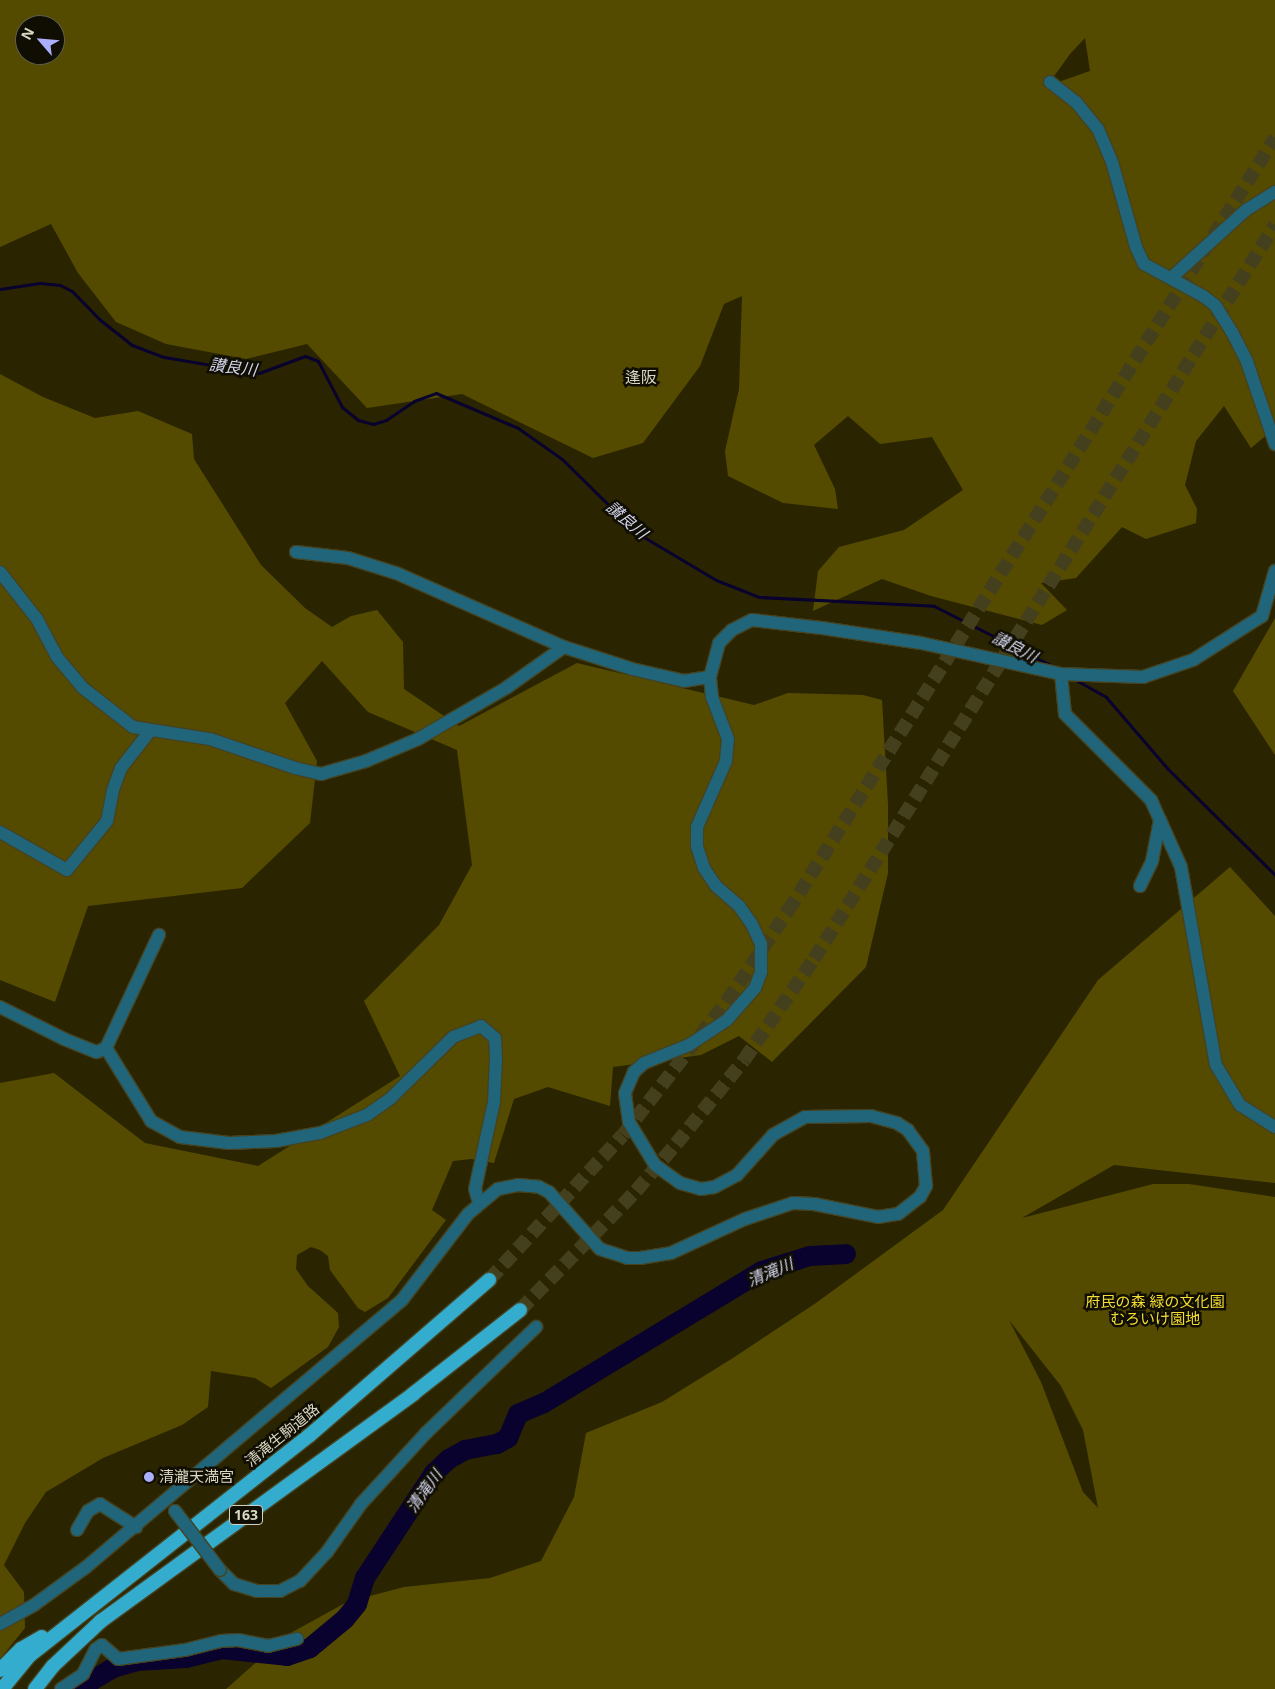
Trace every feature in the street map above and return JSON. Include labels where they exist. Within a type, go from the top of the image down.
[{"type":"highway","name":"清滝生駒道路","points":[[2,1689],[29,1656],[310,1435],[489,1280]]},
{"type":"highway","name":"163","points":[[35,1689],[53,1666],[100,1621],[413,1394],[520,1310]]},
{"type":"highway","name":"163","points":[[0,1670],[21,1649],[81,1616]]},
{"type":"street","points":[[1050,82],[1076,102],[1098,129],[1112,162],[1136,247],[1144,264],[1171,278],[1215,306],[1232,332],[1247,362],[1275,444]]},
{"type":"street","points":[[1171,278],[1246,210],[1275,192]]},
{"type":"street","points":[[296,552],[348,558],[396,573],[564,646],[632,669],[684,682],[710,677]]},
{"type":"street","points":[[0,1624],[34,1605],[136,1526],[171,1506],[402,1300],[479,1203],[498,1189],[518,1184],[539,1187],[549,1192],[600,1249],[640,1258],[671,1253],[745,1219],[793,1203],[814,1204],[866,1216],[898,1214],[913,1205],[926,1186],[923,1151],[916,1139],[897,1122],[871,1116],[823,1114],[794,1121],[773,1135],[737,1174],[714,1187],[701,1189],[680,1183],[655,1164],[629,1122],[624,1093],[634,1072],[644,1063],[689,1045],[727,1020],[755,988],[761,972],[761,944],[751,923],[739,906],[716,886],[704,868],[697,847],[697,827],[726,761],[728,739],[712,697],[710,677],[719,643],[732,630],[752,620],[921,643],[1061,674],[1143,677],[1192,660],[1262,616],[1275,571]]},
{"type":"street","points":[[0,572],[37,618],[57,657],[84,688],[133,727],[210,739],[295,768],[321,774],[366,761],[418,739],[506,688],[564,646]]},
{"type":"street","points":[[1061,674],[1065,714],[1151,800],[1181,868],[1216,1065],[1240,1105],[1275,1127]]},
{"type":"street","points":[[0,832],[67,870],[108,821],[113,790],[122,768],[150,731]]},
{"type":"street","points":[[1140,886],[1152,861],[1160,820]]},
{"type":"street","points":[[0,1007],[96,1052],[106,1048],[159,935]]},
{"type":"street","points":[[106,1048],[151,1121],[180,1137],[229,1143],[276,1142],[320,1133],[367,1115],[391,1098],[453,1037],[480,1026],[495,1038],[496,1058],[494,1102],[475,1189],[479,1203]]},
{"type":"street","points":[[171,1506],[220,1570],[234,1584],[258,1591],[280,1591],[300,1582],[327,1552],[362,1504],[426,1433],[536,1327]]},
{"type":"street","points":[[77,1530],[88,1511],[100,1504],[136,1526]]},
{"type":"street","points":[[61,1689],[84,1674],[96,1648],[102,1645],[118,1659],[185,1650],[221,1641],[238,1640],[268,1646],[297,1639]]},
{"type":"green space","points":[[0,0],[1275,0],[1275,428],[1251,448],[1224,406],[1196,441],[1185,485],[1197,509],[1196,523],[1146,539],[1122,527],[1076,578],[1041,583],[1067,610],[1042,625],[931,596],[882,579],[813,611],[818,571],[839,547],[904,530],[963,490],[932,437],[880,444],[848,416],[814,445],[835,489],[838,509],[783,503],[728,476],[725,451],[739,389],[742,296],[724,304],[700,366],[643,443],[593,458],[462,394],[367,408],[307,344],[246,359],[166,344],[116,322],[78,273],[51,224],[0,247]],"holes":[[[1085,38],[1090,71],[1047,86],[1070,54]]]},
{"type":"green space","points":[[0,374],[43,397],[95,418],[138,411],[192,434],[194,459],[261,565],[305,608],[332,627],[351,616],[377,610],[403,642],[404,689],[459,726],[577,663],[754,705],[788,693],[863,695],[882,700],[888,804],[888,873],[866,967],[772,1062],[739,1036],[701,1055],[613,1067],[610,1106],[548,1087],[514,1099],[494,1163],[471,1159],[453,1161],[432,1210],[446,1220],[388,1298],[365,1312],[358,1308],[330,1270],[328,1256],[320,1250],[311,1247],[297,1255],[296,1269],[308,1286],[338,1313],[339,1327],[328,1347],[271,1388],[255,1378],[211,1371],[208,1407],[182,1425],[103,1458],[46,1492],[25,1523],[4,1565],[24,1592],[25,1628],[0,1659],[0,1083],[54,1073],[145,1143],[258,1166],[400,1076],[364,1001],[439,925],[472,865],[457,750],[368,712],[322,661],[285,703],[317,761],[310,823],[242,888],[88,906],[55,1002],[0,980]]},
{"type":"green space","points":[[1275,618],[1275,755],[1233,691]]},
{"type":"green space","name":"府民の森 緑の文化園 むろいけ園地","points":[[1230,867],[1275,916],[1275,1183],[1114,1165],[1022,1218],[1153,1184],[1189,1184],[1275,1197],[1275,1689],[226,1689],[287,1635],[347,1602],[404,1587],[490,1578],[541,1561],[574,1497],[586,1433],[662,1402],[733,1358],[816,1303],[943,1210],[1098,980]],"holes":[[[1009,1320],[1061,1386],[1083,1430],[1098,1508],[1083,1492],[1041,1382]]]},
{"type":"waterway","name":"讃良川","points":[[0,289],[40,283],[60,285],[72,291],[99,319],[132,345],[164,357],[259,373],[305,356],[318,361],[342,407],[358,420],[373,424],[386,420],[414,401],[436,393],[518,428],[562,459],[637,533],[716,580],[759,597],[934,606],[1054,667]]},
{"type":"waterway","name":"讃良川","points":[[1074,679],[1106,697],[1168,769],[1275,875]]},
{"type":"waterway","name":"清滝川","points":[[78,1689],[113,1668],[137,1661],[186,1658],[222,1649],[287,1656],[310,1648],[345,1619],[357,1604],[365,1578],[434,1473],[449,1459],[465,1450],[497,1444],[508,1438],[518,1414],[544,1403],[762,1271],[810,1256],[846,1254]]},
{"type":"tunnel","points":[[489,1280],[623,1135],[727,1001],[788,911],[1275,138]]},
{"type":"tunnel","points":[[520,1310],[636,1191],[744,1060],[814,959],[1275,225]]},
{"type":"place","name":"清瀧天満宮","points":[[149,1477]]},
{"type":"district","name":"逢阪","points":[[641,377]]}]
